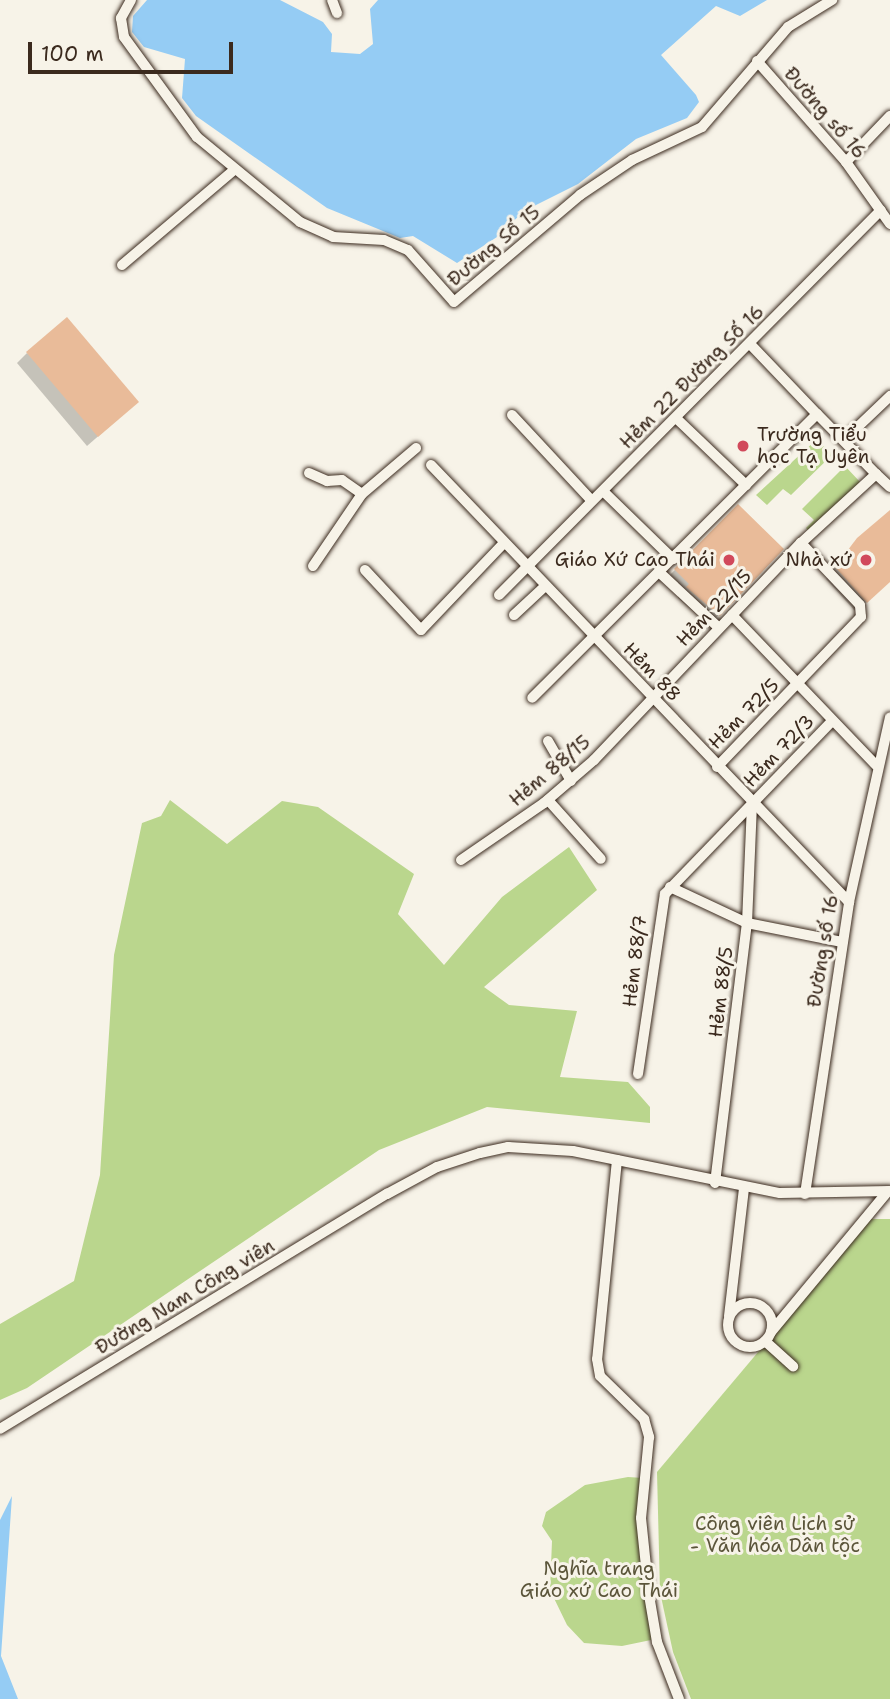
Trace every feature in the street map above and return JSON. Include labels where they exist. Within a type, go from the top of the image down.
[{"type":"street","name":"Đường Số 15","points":[[131,0],[121,18],[124,37],[197,137],[300,222],[342,239],[384,240],[408,250],[454,302],[580,195],[632,160],[702,127],[788,27],[832,0]]},
{"type":"street","points":[[332,0],[337,13]]},
{"type":"street","name":"Đường số 16","points":[[757,61],[846,162],[890,224]]},
{"type":"street","points":[[846,162],[890,116]]},
{"type":"street","points":[[122,265],[235,169]]},
{"type":"street","name":"Hẻm 22 Đường Số 16","points":[[499,595],[751,345],[881,210]]},
{"type":"street","points":[[751,345],[890,487]]},
{"type":"street","points":[[844,440],[890,396]]},
{"type":"street","points":[[532,698],[817,414]]},
{"type":"street","points":[[512,415],[592,501]]},
{"type":"street","points":[[676,418],[746,485]]},
{"type":"street","points":[[313,566],[362,494],[416,449]]},
{"type":"street","name":"Hẻm 88","points":[[431,465],[544,587],[849,902]]},
{"type":"street","points":[[309,473],[327,481],[342,480],[362,494]]},
{"type":"street","name":"Hẻm 22/15","points":[[653,698],[801,544],[876,474]]},
{"type":"street","points":[[603,491],[673,559]]},
{"type":"street","points":[[365,569],[421,630],[503,544]]},
{"type":"street","name":"Hẻm 72/5","points":[[717,766],[857,623],[862,610],[801,544]]},
{"type":"street","points":[[659,572],[719,628]]},
{"type":"street","points":[[514,615],[544,587]]},
{"type":"street","points":[[732,615],[831,722],[876,765]]},
{"type":"street","name":"Hẻm 88/15","points":[[461,860],[571,782],[653,698]]},
{"type":"street","name":"Đường số 16","points":[[804,1194],[849,902],[876,765],[890,717]]},
{"type":"street","name":"Hẻm 72/3","points":[[752,804],[831,722]]},
{"type":"street","points":[[548,741],[571,782]]},
{"type":"street","points":[[548,800],[601,859]]},
{"type":"street","name":"Hẻm 88/7","points":[[638,1074],[660,908],[670,887],[752,804]]},
{"type":"street","name":"Hẻm 88/5","points":[[715,1183],[747,923],[752,804]]},
{"type":"street","points":[[670,887],[747,923],[842,942]]},
{"type":"street","name":"Đường Nam Công viên","points":[[0,1429],[387,1194],[437,1167],[508,1147],[573,1151],[744,1188],[804,1194],[889,1191]]},
{"type":"street","points":[[617,1160],[597,1359],[600,1376],[644,1419],[649,1437],[641,1518],[649,1595],[657,1642],[679,1699]]},
{"type":"street","points":[[744,1188],[727,1329],[734,1342],[753,1347],[768,1336],[889,1191]]},
{"type":"street","points":[[729,1316],[740,1305],[754,1303],[767,1311],[768,1336],[793,1366]]},
{"type":"green space","points":[[816,440],[833,454],[791,495],[783,489],[767,505],[756,495]]},
{"type":"green space","points":[[845,466],[861,483],[811,533],[806,528],[814,520],[802,509]]},
{"type":"green space","points":[[170,800],[227,844],[282,801],[318,807],[414,874],[398,914],[444,965],[502,897],[569,847],[597,890],[484,987],[509,1005],[577,1011],[560,1077],[628,1082],[650,1107],[650,1123],[487,1107],[379,1150],[27,1388],[0,1400],[0,1324],[74,1281],[100,1175],[114,955],[142,823],[161,816]]},
{"type":"green space","name":"Công viên Lịch sử - Văn hóa Dân tộc","points":[[870,1219],[890,1219],[890,1699],[691,1699],[673,1652],[660,1592],[657,1472]]},
{"type":"green space","name":"Nghĩa trang Giáo xứ Cao Thái","points":[[628,1477],[643,1478],[651,1640],[622,1646],[584,1643],[567,1625],[550,1590],[552,1541],[542,1526],[546,1512],[585,1485]]},
{"type":"water","points":[[147,0],[280,0],[323,22],[332,34],[331,52],[360,54],[373,44],[370,9],[378,0],[767,0],[740,16],[716,6],[661,55],[699,102],[687,118],[636,139],[578,184],[524,211],[497,237],[457,263],[413,236],[400,238],[327,208],[196,116],[182,98],[185,59],[144,47],[132,32],[133,16]]},
{"type":"water","points":[[12,1496],[1,1656],[18,1699],[0,1699],[0,1520]]},
{"type":"building","points":[[67,317],[139,402],[98,437],[26,352]]},
{"type":"building","name":"Giáo Xứ Cao Thái","points":[[738,504],[784,549],[720,616],[686,587],[689,584],[674,569]]},
{"type":"building","name":"Nhà xứ","points":[[890,510],[890,582],[867,603],[835,567],[857,538]]},
{"type":"place","name":"Trường Tiểu học Tạ Uyên","points":[[743,446]]},
{"type":"place","name":"Giáo Xứ Cao Thái","points":[[729,560]]},
{"type":"place","name":"Nhà xứ","points":[[866,560]]}]
